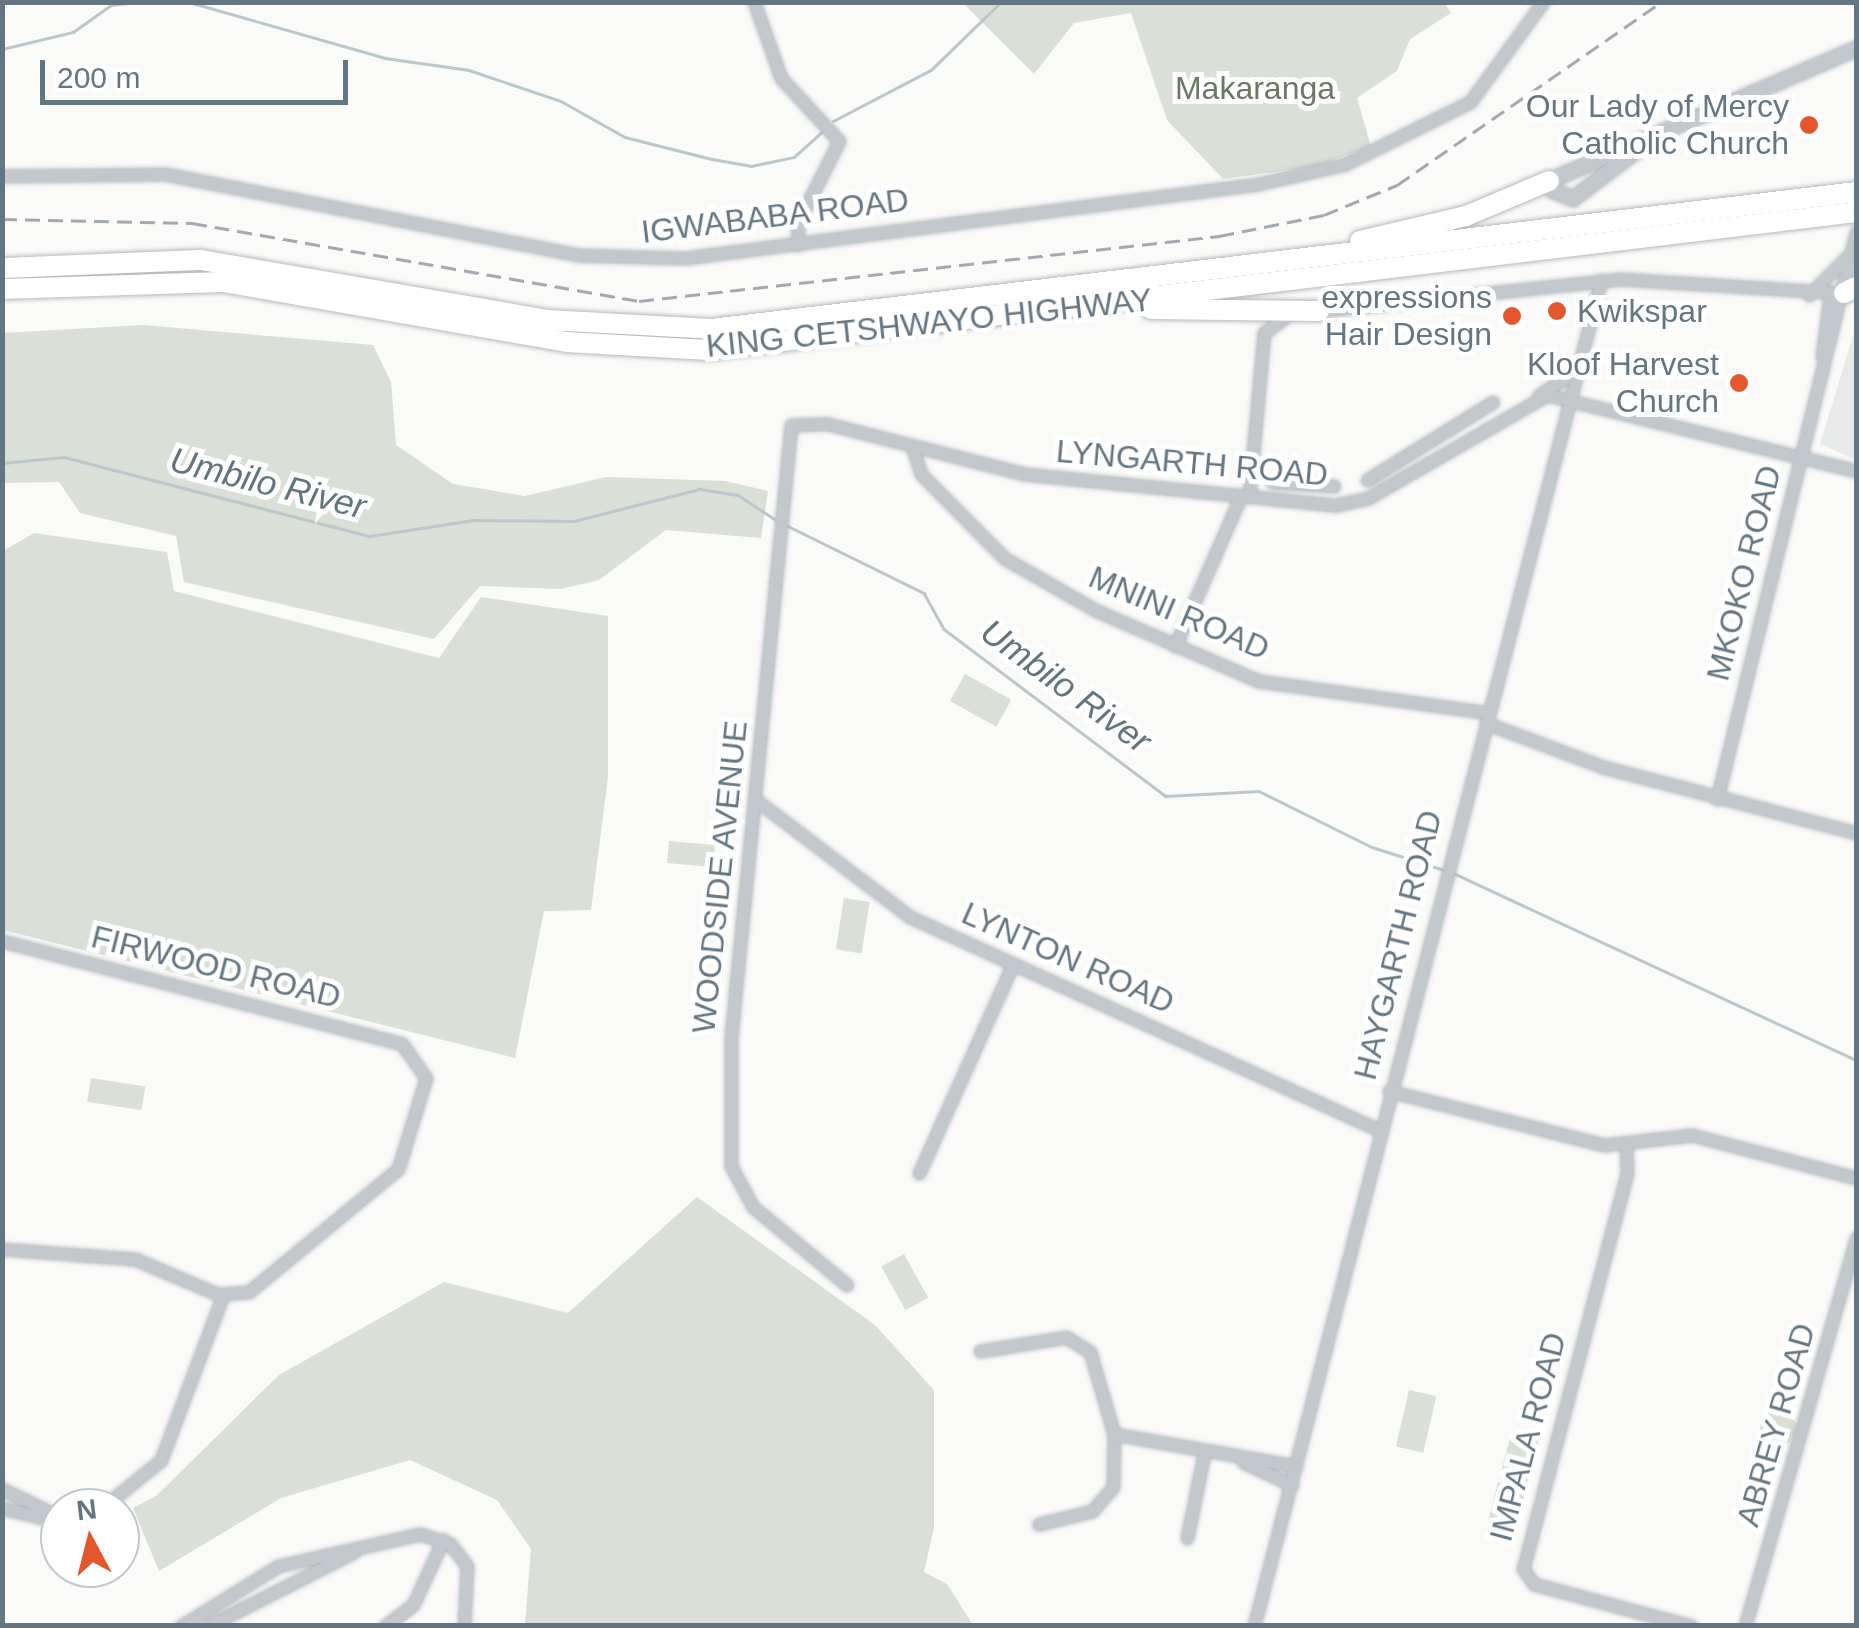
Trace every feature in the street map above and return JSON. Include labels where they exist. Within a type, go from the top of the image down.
[{"type":"highway","points":[[1216,270],[1440,224],[1549,181]]},
{"type":"highway","name":"KING CETSHWAYO HIGHWAY","points":[[2,268],[113,259],[261,266],[547,320],[678,330],[1216,270],[1856,192]]},
{"type":"highway","name":"KING CETSHWAYO HIGHWAY","points":[[2,289],[136,279],[294,290],[622,348],[752,347],[1856,212]]},
{"type":"highway","points":[[2,258],[113,259]]},
{"type":"highway","points":[[2,302],[136,279]]},
{"type":"highway","points":[[972,320],[1319,311]]},
{"type":"street","name":"IGWABABA ROAD","points":[[2,176],[164,174],[618,261],[796,245],[1278,181],[1367,156],[1479,94],[1542,2]]},
{"type":"street","points":[[760,5],[781,78],[839,140],[798,222],[796,245]]},
{"type":"street","points":[[1652,139],[1573,200],[1556,197],[1549,181],[1856,50]]},
{"type":"street","points":[[1840,57],[1856,58]]},
{"type":"street","name":"MKOKO ROAD","points":[[1717,799],[1856,233]]},
{"type":"street","points":[[1809,295],[1852,252]]},
{"type":"street","points":[[1175,646],[1245,497],[1264,332],[1283,316],[1601,280],[1809,295],[1844,292]]},
{"type":"street","name":"HAYGARTH ROAD","points":[[1254,1626],[1436,898],[1488,718],[1601,280]]},
{"type":"street","points":[[1230,311],[1264,332]]},
{"type":"street","name":"LYNGARTH ROAD","points":[[791,424],[912,446],[1024,474],[1245,497],[1358,502],[1577,371]]},
{"type":"street","points":[[1539,395],[1570,399],[1856,471]]},
{"type":"street","points":[[1368,480],[1493,402]]},
{"type":"street","name":"WOODSIDE AVENUE","points":[[791,424],[731,1037],[731,1166],[753,1208],[847,1285]]},
{"type":"street","name":"MNINI ROAD","points":[[912,446],[921,474],[1016,567],[1175,646],[1260,680],[1488,718],[1717,799],[1856,834]]},
{"type":"street","points":[[1396,463],[1405,476]]},
{"type":"street","points":[[1272,482],[1334,486]]},
{"type":"street","points":[[1293,501],[1294,484]]},
{"type":"street","name":"LYNTON ROAD","points":[[756,800],[910,916],[1379,1130]]},
{"type":"street","name":"FIRWOOD ROAD","points":[[2,941],[414,1051],[425,1088],[400,1166],[266,1281],[224,1295]]},
{"type":"street","points":[[918,1172],[1013,964]]},
{"type":"street","points":[[1388,1091],[1510,1126],[1626,1144],[1692,1135],[1856,1178]]},
{"type":"street","name":"IMPALA ROAD","points":[[1626,1144],[1627,1174],[1523,1569],[1534,1584],[1691,1626]]},
{"type":"street","name":"ABREY ROAD","points":[[1745,1626],[1856,1238]]},
{"type":"street","points":[[2,1249],[135,1258],[224,1295],[161,1460],[127,1488]]},
{"type":"street","points":[[980,1351],[1079,1340],[1114,1434],[1114,1480],[1103,1503],[1039,1524]]},
{"type":"street","points":[[1114,1434],[1243,1462],[1296,1466]]},
{"type":"street","points":[[1187,1538],[1204,1454]]},
{"type":"street","points":[[1243,1462],[1292,1485]]},
{"type":"street","points":[[2,1489],[40,1509]]},
{"type":"street","points":[[2,1508],[40,1516]]},
{"type":"street","points":[[180,1626],[278,1566],[411,1534],[444,1540],[467,1566],[469,1600],[462,1626]]},
{"type":"street","points":[[385,1626],[413,1604],[444,1540]]},
{"type":"street","points":[[208,1626],[367,1546]]},
{"type":"shaded area","points":[[1856,326],[1856,460],[1820,444]]},
{"type":"green space","name":"Makaranga","points":[[1444,2],[1451,13],[1410,39],[1397,71],[1357,98],[1371,146],[1316,166],[1223,179],[1167,120],[1131,13],[1074,23],[1034,74],[963,3]]},
{"type":"green space","points":[[143,325],[373,345],[391,382],[396,445],[453,484],[525,496],[606,477],[725,481],[768,491],[761,538],[666,530],[599,580],[561,589],[480,586],[434,639],[184,582],[176,536],[80,513],[59,482],[3,483],[3,333]]},
{"type":"green space","points":[[34,533],[167,552],[174,591],[439,658],[481,597],[608,616],[608,777],[591,910],[544,911],[515,1058],[3,930],[3,551]]},
{"type":"green space","points":[[965,674],[1011,700],[996,727],[950,701]]},
{"type":"green space","points":[[669,841],[715,845],[713,867],[667,863]]},
{"type":"green space","points":[[844,898],[870,902],[862,953],[836,949]]},
{"type":"green space","points":[[91,1078],[145,1087],[142,1110],[87,1102]]},
{"type":"green space","points":[[697,1197],[875,1325],[934,1390],[934,1528],[924,1572],[947,1584],[973,1625],[525,1625],[531,1549],[497,1500],[410,1460],[281,1498],[159,1571],[140,1525],[140,1504],[156,1496],[279,1375],[444,1282],[568,1313]]},
{"type":"green space","points":[[904,1254],[928,1298],[906,1310],[881,1267]]},
{"type":"green space","points":[[1409,1390],[1436,1396],[1423,1453],[1396,1447]]},
{"type":"green space","points":[[1778,1410],[1791,1415],[1796,1428],[1791,1441],[1778,1446],[1765,1441],[1760,1428],[1765,1415]]},
{"type":"green space","points":[[1512,1431],[1539,1438],[1526,1486],[1499,1478]]},
{"type":"green space","points":[[1498,1482],[1526,1489],[1513,1541],[1485,1534]]},
{"type":"waterway","points":[[2,49],[73,32],[111,5],[134,2]]},
{"type":"waterway","points":[[189,2],[385,58],[469,70],[561,101],[625,137],[712,159],[751,166],[794,157],[824,130]]},
{"type":"waterway","points":[[833,121],[931,70],[1001,2]]},
{"type":"waterway","name":"Umbilo River","points":[[2,463],[64,457],[370,536],[473,520],[574,521],[700,489],[738,495],[776,520]]},
{"type":"waterway","name":"Umbilo River","points":[[788,526],[924,593],[944,629],[1166,796],[1259,791],[1372,847],[1444,870]]},
{"type":"waterway","points":[[1451,872],[1856,1060]]},
{"type":"railway","points":[[2,219],[192,223],[639,301],[1219,236],[1324,215],[1397,185],[1661,2]]},
{"type":"place","name":"Our Lady of Mercy Catholic Church","points":[[1809,125]]},
{"type":"place","name":"Kwikspar","points":[[1557,311]]},
{"type":"place","name":"expressions Hair Design","points":[[1512,316]]},
{"type":"place","name":"Kloof Harvest Church","points":[[1739,383]]}]
